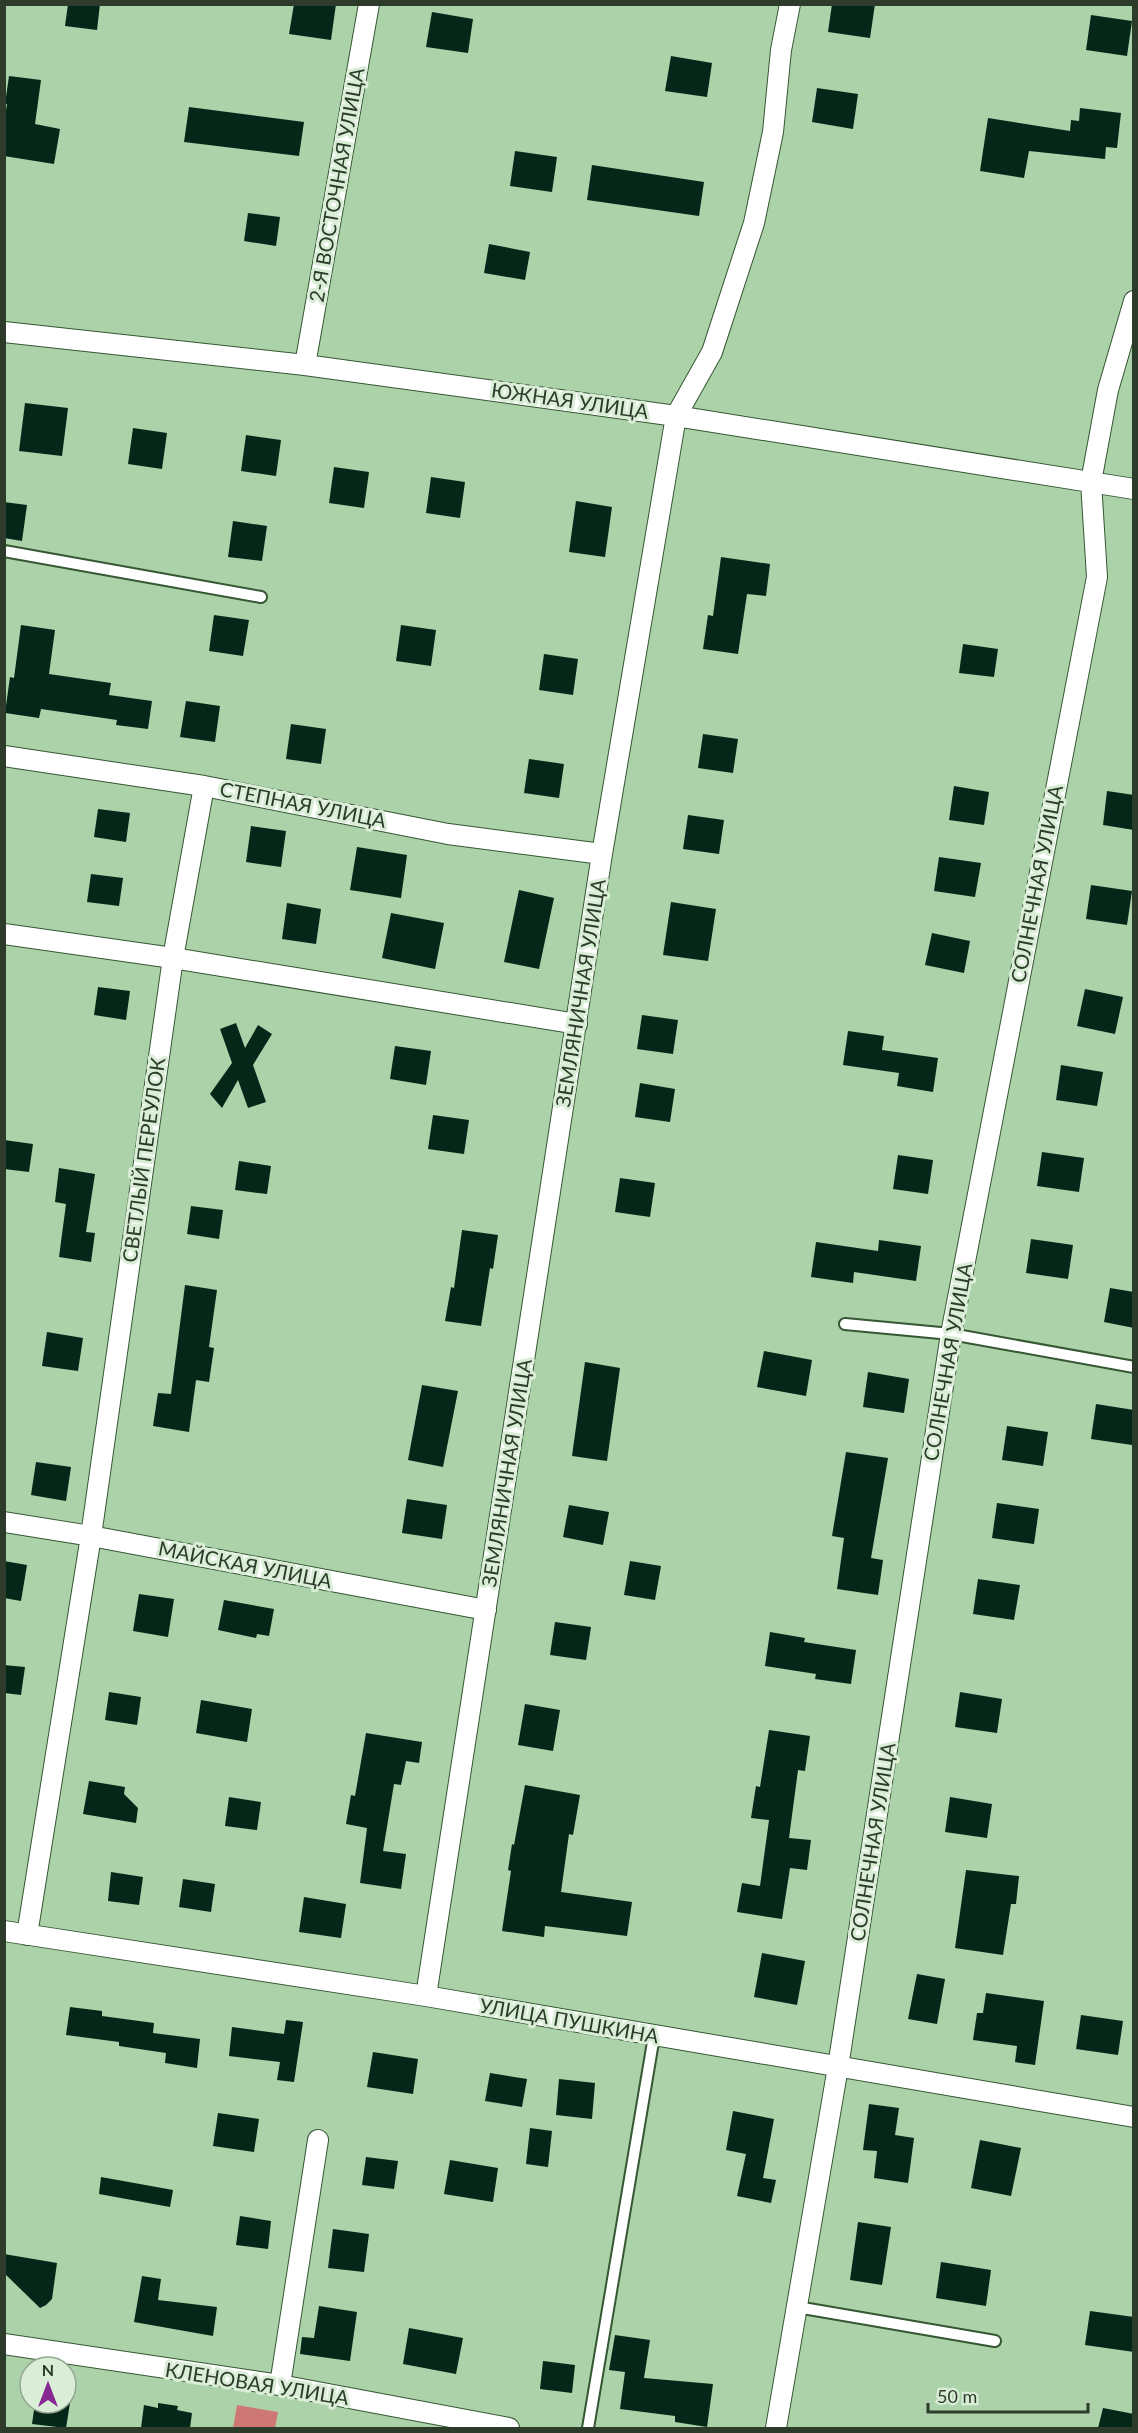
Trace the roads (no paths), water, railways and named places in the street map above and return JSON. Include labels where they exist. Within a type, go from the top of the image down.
[{"type":"street","name":"2-Я ВОСТОЧНАЯ УЛИЦА","points":[[305,365],[369,4]]},
{"type":"street","name":"ЗЕМЛЯНИЧНАЯ УЛИЦА","points":[[426,1996],[602,854],[676,416],[712,352],[754,223],[773,132],[782,50],[790,4]]},
{"type":"street","name":"СОЛНЕЧНАЯ УЛИЦА","points":[[776,2428],[838,2067],[951,1334],[1097,578],[1091,482],[1108,390],[1134,301]]},
{"type":"street","name":"ЮЖНАЯ УЛИЦА","points":[[4,332],[305,365],[676,416],[1134,489]]},
{"type":"street","name":"СТЕПНАЯ УЛИЦА","points":[[4,756],[204,786],[448,834],[602,854]]},
{"type":"street","name":"СВЕТЛЫЙ ПЕРЕУЛОК","points":[[27,1935],[91,1536],[172,958],[204,786]]},
{"type":"street","points":[[4,934],[172,958],[577,1024]]},
{"type":"street","name":"МАЙСКАЯ УЛИЦА","points":[[4,1522],[91,1536],[486,1610]]},
{"type":"street","name":"УЛИЦА ПУШКИНА","points":[[4,1931],[426,1996],[1134,2117]]},
{"type":"street","points":[[280,2385],[318,2140]]},
{"type":"street","name":"КЛЕНОВАЯ УЛИЦА","points":[[4,2344],[280,2385],[509,2428]]},
{"type":"lane","points":[[4,551],[261,597]]},
{"type":"lane","points":[[845,1324],[951,1334],[1134,1367]]},
{"type":"lane","points":[[588,2428],[654,2036]]},
{"type":"lane","points":[[797,2307],[995,2341]]}]
